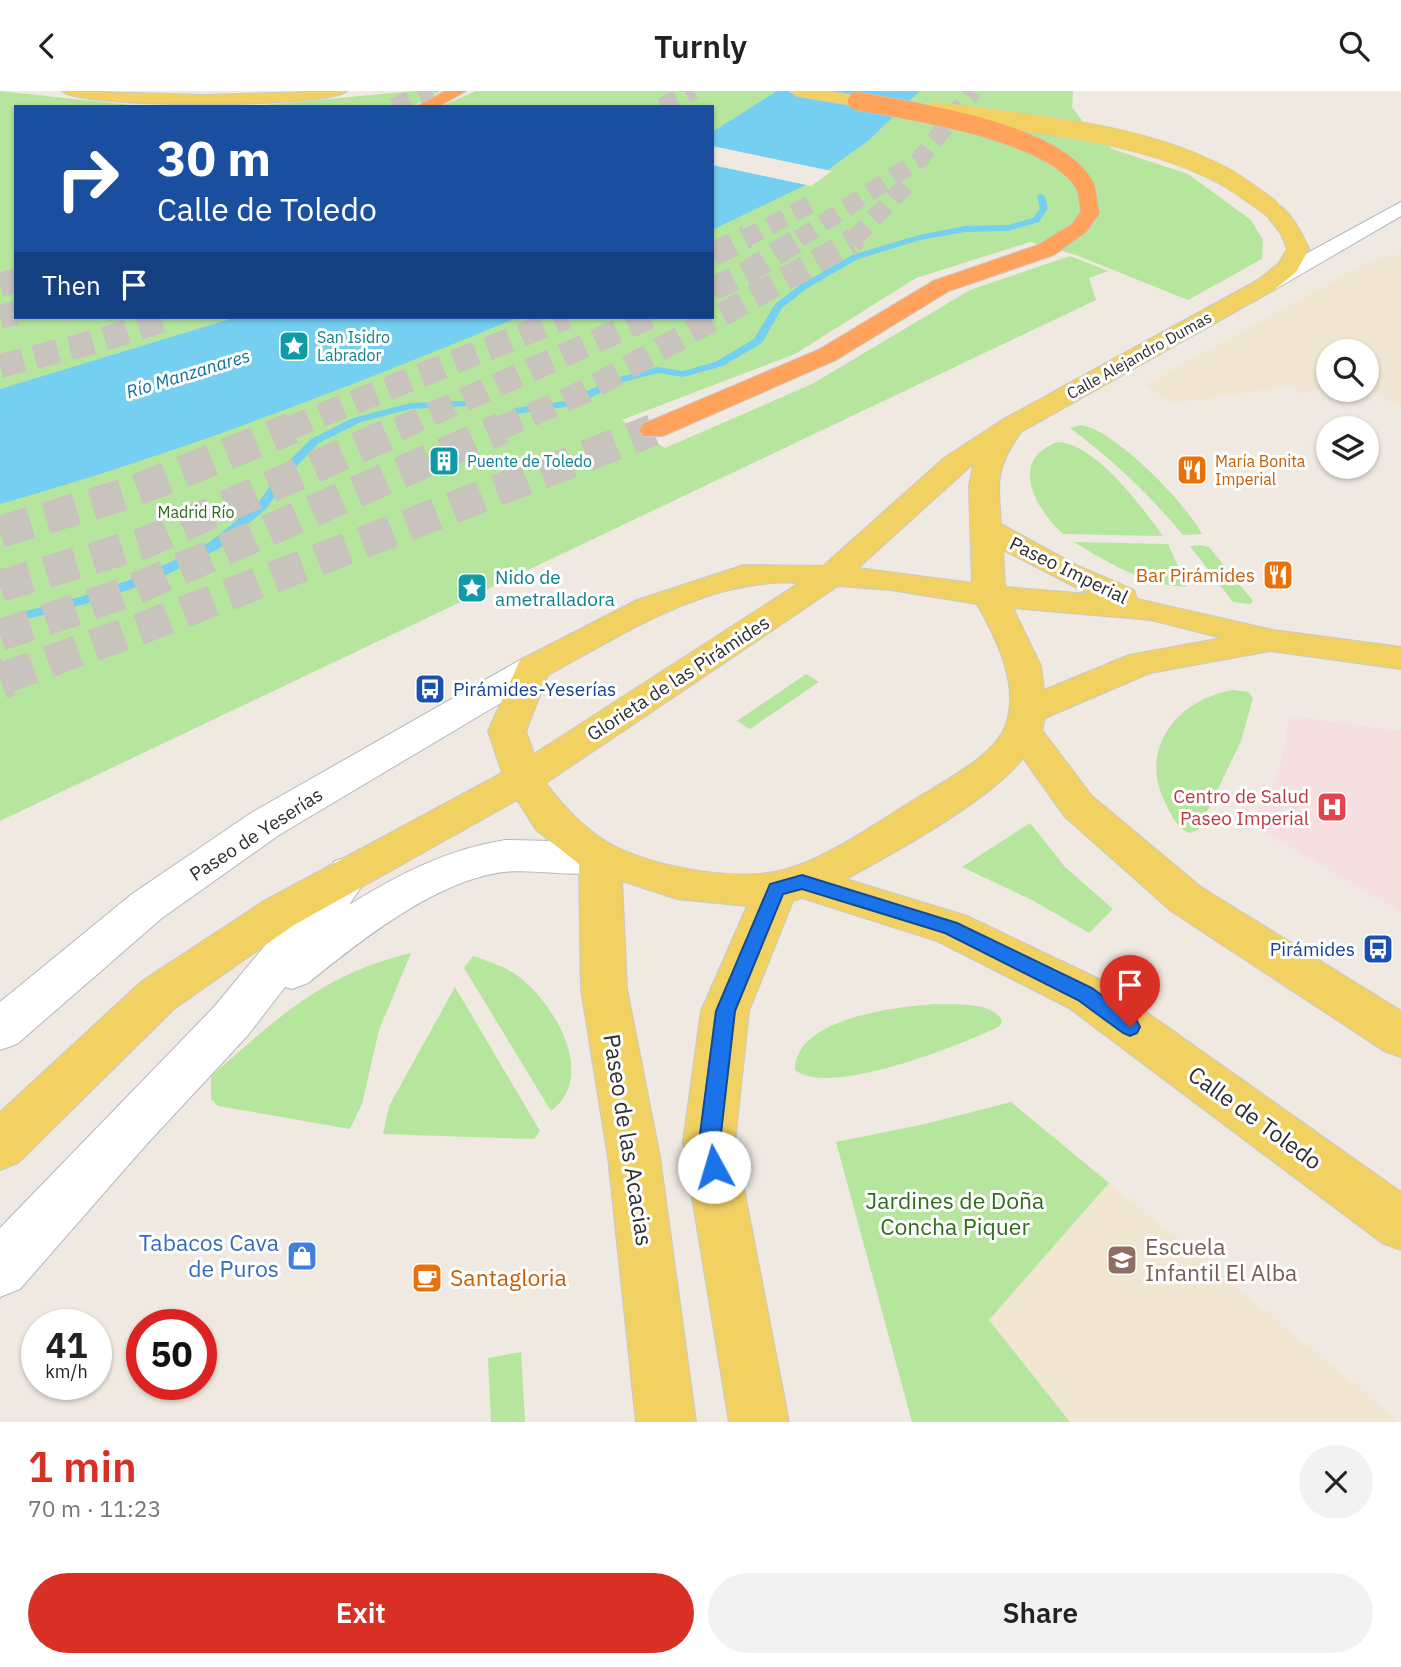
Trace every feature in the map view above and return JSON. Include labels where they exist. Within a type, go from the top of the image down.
[{"type":"highway","points":[[428,105],[458,91]]},
{"type":"highway","points":[[653,430],[827,355],[941,286],[1046,250],[1079,228],[1090,212],[1089,191],[1078,174],[1037,147],[982,128],[857,101]]},
{"type":"main road","points":[[70,91],[163,100],[270,97],[339,91]]},
{"type":"main road","points":[[797,91],[857,101]]},
{"type":"main road","name":"Calle Alejandro Dumas","points":[[832,575],[954,464],[1012,426],[1266,285],[1288,267],[1298,249],[1292,233],[1271,208],[1221,175],[1178,158],[1126,143],[1070,132],[857,101]]},
{"type":"main road","name":"Calle Alejandro Dumas","points":[[989,596],[984,487],[988,458],[1012,426]]},
{"type":"main road","name":"Paseo Imperial","points":[[987,529],[1065,572],[1152,610],[1273,641],[1401,657]]},
{"type":"main road","points":[[1025,721],[1003,757],[982,777],[867,849],[789,885],[727,890],[677,883],[600,858],[550,819],[523,779],[507,730],[533,669],[649,607],[744,575],[832,575],[951,587],[989,596],[1008,629],[1023,666],[1025,721],[1078,806],[1186,899],[1401,1035]]},
{"type":"main road","name":"Glorieta de las Pirámides","points":[[523,779],[773,617],[832,575]]},
{"type":"main road","name":"Paseo Imperial","points":[[989,596],[1152,610]]},
{"type":"main road","name":"Paseo Imperial","points":[[1025,721],[1142,663],[1273,641]]},
{"type":"main road","points":[[0,1146],[158,995],[279,913],[523,779]]},
{"type":"main road","name":"Paseo de las Acacias","points":[[600,858],[604,989],[634,1157],[666,1422]]},
{"type":"main road","points":[[760,1422],[709,1142],[726,1011],[789,885]]},
{"type":"main road","name":"Calle de Toledo","points":[[789,885],[951,928],[1085,994],[1401,1224]]},
{"type":"street","name":"Calle Alejandro Dumas","points":[[1266,285],[1401,208]]},
{"type":"street","points":[[1377,221],[1401,220]]},
{"type":"street","name":"Paseo de Yeserías","points":[[0,1030],[147,906],[265,824],[533,669]]},
{"type":"street","points":[[232,1021],[330,939],[444,873],[494,857],[600,858]]},
{"type":"street","points":[[0,1269],[127,1129],[232,1021],[350,872]]},
{"type":"shaded area","points":[[1401,255],[1401,406],[1379,395],[1379,339],[1316,339],[1316,390],[1299,393],[1289,386],[1174,403],[1144,386],[1372,260]]},
{"type":"shaded area","name":"Centro de Salud Paseo Imperial","points":[[1290,716],[1401,731],[1401,912],[1253,825],[1280,767]]},
{"type":"shaded area","name":"Escuela Infantil El Alba","points":[[1109,1183],[1400,1422],[1070,1422],[988,1320]]},
{"type":"green space","name":"Madrid Río","points":[[0,91],[130,105],[14,105],[14,319],[714,319],[714,105],[444,105],[476,91],[1073,91],[1072,107],[1086,126],[1112,149],[1188,174],[1251,220],[1263,240],[1262,259],[1188,300],[1076,255],[1030,242],[916,278],[795,354],[622,420],[665,448],[812,384],[970,290],[1070,256],[1108,271],[1089,278],[1096,300],[0,821]]},
{"type":"green space","points":[[414,91],[441,91],[415,105],[264,105]]},
{"type":"green space","points":[[1081,425],[1112,440],[1148,470],[1166,487],[1202,534],[1183,535],[1130,478],[1070,428]]},
{"type":"green space","points":[[1058,442],[1073,445],[1102,465],[1131,494],[1163,536],[1063,534],[1043,511],[1036,498],[1030,472],[1034,460],[1043,450]]},
{"type":"green space","points":[[1074,542],[1168,544],[1187,586],[1174,586],[1144,578]]},
{"type":"green space","points":[[1190,546],[1209,547],[1253,601],[1250,604],[1233,602]]},
{"type":"green space","points":[[806,674],[819,682],[750,729],[737,721]]},
{"type":"green space","points":[[1233,690],[1248,692],[1253,698],[1241,741],[1198,830],[1189,833],[1181,828],[1173,817],[1158,784],[1156,765],[1160,747],[1168,730],[1195,704],[1213,695]]},
{"type":"green space","points":[[1030,823],[1065,867],[1113,909],[1089,933],[1032,900],[962,867]]},
{"type":"green space","points":[[411,953],[379,1030],[362,1104],[350,1129],[218,1106],[211,1099],[211,1076],[280,1017],[326,986],[352,973]]},
{"type":"green space","points":[[473,956],[518,976],[532,988],[557,1021],[571,1060],[571,1079],[565,1096],[551,1111],[464,968]]},
{"type":"green space","points":[[455,987],[540,1131],[534,1139],[383,1134],[389,1106]]},
{"type":"green space","points":[[935,1004],[982,1007],[990,1010],[1002,1021],[1000,1026],[957,1044],[865,1073],[812,1077],[795,1070],[799,1052],[812,1038],[830,1027],[874,1012]]},
{"type":"green space","name":"Jardines de Doña Concha Piquer","points":[[1011,1102],[1109,1183],[989,1320],[1070,1422],[912,1422],[836,1142],[925,1124]]},
{"type":"green space","points":[[521,1352],[525,1422],[491,1422],[488,1358]]},
{"type":"water","points":[[777,91],[920,91],[869,140],[810,183],[714,229],[714,131]]},
{"type":"water","name":"Río Manzanares","points":[[230,319],[514,319],[262,418],[132,464],[0,504],[0,389]]},
{"type":"pier","points":[[714,146],[832,171],[811,186],[714,165]]},
{"type":"waterway","points":[[515,411],[569,404],[619,380],[658,370],[683,374],[719,364],[758,341],[778,306],[803,287],[855,257],[919,238],[965,229],[1008,228],[1036,220],[1044,208],[1041,196]]},
{"type":"waterway","points":[[0,622],[88,599],[149,578],[215,545],[263,505],[287,470],[315,441],[357,420],[410,406],[464,404]]},
{"type":"tunnel","points":[[398,105],[432,91]]},
{"type":"tunnel","points":[[665,105],[694,91]]},
{"type":"tunnel","points":[[799,239],[920,159],[973,91]]},
{"type":"tunnel","points":[[854,239],[906,185]]},
{"type":"tunnel","points":[[744,239],[811,204]]},
{"type":"tunnel","points":[[714,254],[747,237]]},
{"type":"tunnel","points":[[714,288],[745,274],[802,237]]},
{"type":"tunnel","points":[[851,242],[854,239]]},
{"type":"tunnel","points":[[498,429],[586,391],[851,242]]},
{"type":"tunnel","points":[[0,285],[14,281]]},
{"type":"tunnel","points":[[0,317],[14,314]]},
{"type":"tunnel","points":[[0,366],[98,341],[166,319]]},
{"type":"tunnel","points":[[287,429],[562,319]]},
{"type":"tunnel","points":[[398,429],[646,319]]},
{"type":"tunnel","points":[[0,532],[129,493],[292,428]]},
{"type":"tunnel","points":[[0,586],[144,543],[402,428]]},
{"type":"tunnel","points":[[0,635],[128,592],[502,428]]},
{"type":"tunnel","points":[[3,678],[145,627],[653,430]]},
{"type":"tunnel","points":[[0,679],[8,676]]},
{"type":"place","name":"San Isidro Labrador","points":[[294,346]]},
{"type":"place","name":"Puente de Toledo","points":[[444,461]]},
{"type":"place","name":"María Bonita Imperial","points":[[1192,470]]},
{"type":"place","name":"Bar Pirámides","points":[[1278,575]]},
{"type":"place","name":"Nido de ametralladora","points":[[472,588]]},
{"type":"place","name":"Pirámides-Yeserías","points":[[430,689]]},
{"type":"place","name":"Centro de Salud Paseo Imperial","points":[[1332,807]]},
{"type":"place","name":"Pirámides","points":[[1378,949]]},
{"type":"place","name":"Tabacos Cava de Puros","points":[[302,1256]]},
{"type":"place","name":"Escuela Infantil El Alba","points":[[1122,1260]]},
{"type":"place","name":"Santagloria","points":[[427,1278]]},
{"type":"route","points":[[714,1167],[709,1142],[726,1011],[776,889],[802,882],[951,928],[1085,994],[1130,1027]]}]
